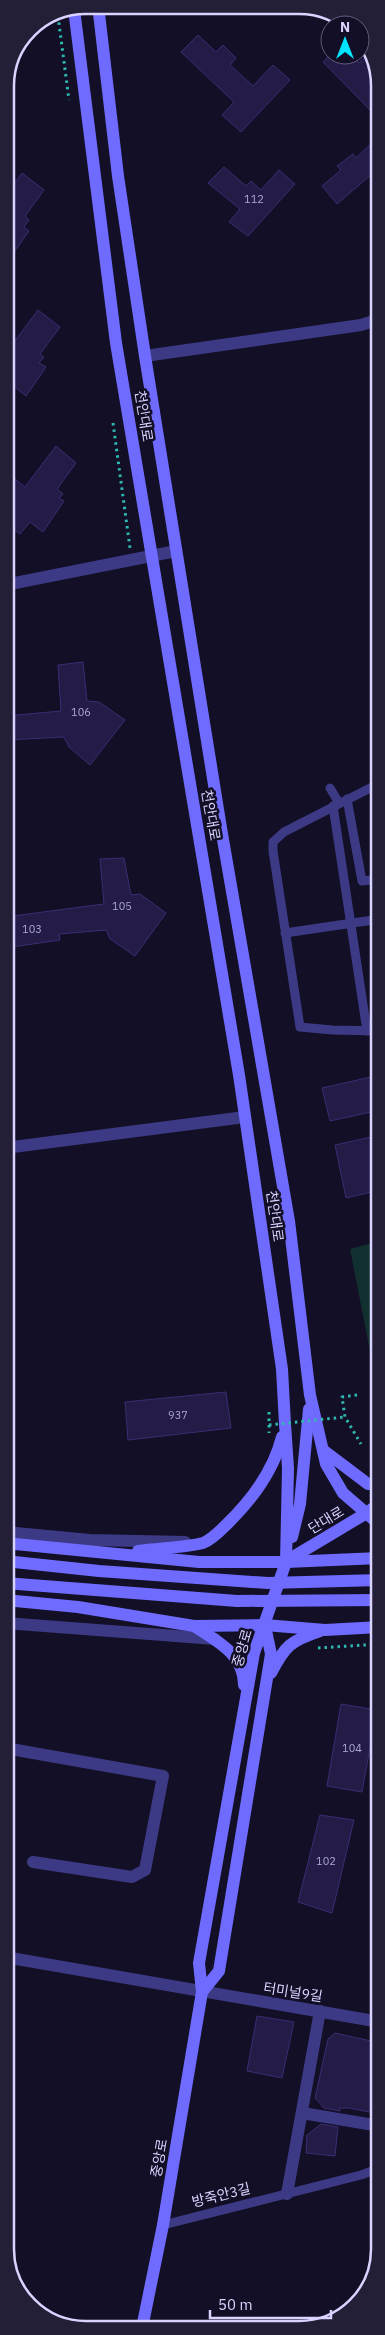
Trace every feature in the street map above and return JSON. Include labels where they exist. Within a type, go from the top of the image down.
[{"type":"main road","name":"천안대로","points":[[99,14],[118,176],[145,356],[289,1221],[310,1395]]},
{"type":"main road","name":"천안대로","points":[[75,15],[116,343],[245,1117],[282,1369],[288,1468],[286,1562],[264,1625]]},
{"type":"main road","points":[[310,1395],[326,1464],[342,1493],[371,1518]]},
{"type":"main road","points":[[286,1562],[300,1504],[310,1395]]},
{"type":"main road","points":[[114,1555],[205,1542],[243,1508],[262,1483],[279,1452],[285,1424]]},
{"type":"main road","points":[[323,1450],[368,1484],[371,1484]]},
{"type":"main road","name":"단대로","points":[[286,1562],[371,1510]]},
{"type":"main road","points":[[14,1545],[199,1562],[286,1562],[371,1558]]},
{"type":"main road","points":[[14,1562],[99,1571],[268,1582],[371,1580]]},
{"type":"main road","points":[[14,1584],[237,1601],[371,1600]]},
{"type":"main road","points":[[14,1601],[78,1607],[194,1626],[264,1625],[325,1630],[371,1627]]},
{"type":"main road","name":"중앙로","points":[[202,1992],[220,1971],[271,1654],[264,1625]]},
{"type":"main road","name":"중앙로","points":[[143,2321],[163,2225],[202,1992],[199,1963],[254,1653],[264,1625]]},
{"type":"main road","points":[[194,1626],[227,1647],[244,1672],[244,1712]]},
{"type":"main road","points":[[266,1682],[283,1651],[299,1638],[325,1630]]},
{"type":"street","points":[[145,356],[361,325],[371,322]]},
{"type":"street","points":[[14,583],[176,551]]},
{"type":"street","points":[[14,1147],[245,1117]]},
{"type":"street","points":[[365,1514],[371,1516]]},
{"type":"street","points":[[14,1533],[90,1540],[205,1542]]},
{"type":"street","name":"중앙로","points":[[14,1624],[214,1639]]},
{"type":"street","points":[[14,1750],[163,1776],[144,1870],[132,1877],[33,1862]]},
{"type":"street","points":[[14,1959],[202,1992]]},
{"type":"street","name":"터미널9길","points":[[202,1992],[371,2020]]},
{"type":"street","points":[[287,2194],[320,2011]]},
{"type":"street","points":[[302,2113],[371,2124]]},
{"type":"lane","points":[[371,787],[284,832],[273,842],[300,1027],[371,1031]]},
{"type":"lane","points":[[330,788],[339,803],[362,881],[371,880]]},
{"type":"lane","points":[[339,803],[351,923],[367,1031]]},
{"type":"lane","points":[[285,933],[371,920]]},
{"type":"lane","name":"방죽안3길","points":[[163,2225],[371,2171]]},
{"type":"path","points":[[357,1396],[342,1397],[345,1417],[361,1444]]},
{"type":"path","points":[[269,1407],[269,1425],[345,1417]]},
{"type":"path","points":[[309,1648],[371,1645]]},
{"type":"green space","points":[[371,1243],[371,1356],[350,1249]]},
{"type":"building","points":[[198,35],[216,52],[223,45],[236,58],[230,65],[253,86],[273,65],[290,80],[241,132],[222,115],[234,102],[181,52]]},
{"type":"building","points":[[326,65],[368,65],[371,81],[371,111]]},
{"type":"building","points":[[371,144],[371,175],[337,204],[322,186],[341,170],[337,166],[353,154],[356,158]]},
{"type":"building","points":[[224,167],[246,186],[251,181],[261,190],[279,170],[295,184],[248,236],[229,222],[240,209],[208,183]]},
{"type":"building","points":[[22,173],[44,190],[25,216],[29,220],[24,227],[29,231],[14,252],[14,184]]},
{"type":"building","points":[[38,310],[60,327],[40,354],[44,357],[39,363],[46,367],[26,396],[14,386],[14,342]]},
{"type":"building","points":[[56,446],[76,463],[57,489],[63,494],[59,498],[64,501],[43,532],[30,522],[20,534],[14,530],[14,478],[25,487]]},
{"type":"building","points":[[83,662],[87,701],[99,702],[125,720],[90,765],[69,747],[64,737],[14,740],[14,715],[61,711],[58,665]]},
{"type":"building","points":[[124,858],[131,895],[140,894],[166,913],[135,956],[110,939],[106,930],[59,934],[60,940],[14,947],[14,916],[104,904],[100,859]]},
{"type":"building","points":[[371,1077],[371,1112],[330,1121],[322,1088]]},
{"type":"building","points":[[371,1137],[371,1192],[346,1198],[335,1145]]},
{"type":"building","points":[[226,1392],[231,1428],[128,1440],[125,1402]]},
{"type":"building","points":[[341,1704],[371,1709],[371,1743],[362,1792],[327,1786]]},
{"type":"building","points":[[320,1815],[354,1820],[332,1913],[298,1902]]},
{"type":"building","points":[[257,2016],[294,2022],[282,2078],[247,2071]]},
{"type":"building","points":[[335,2033],[371,2041],[371,2112],[349,2108],[340,2108],[340,2111],[324,2108],[315,2098],[328,2039]]},
{"type":"building","points":[[321,2124],[338,2127],[335,2156],[306,2153],[307,2135]]}]
